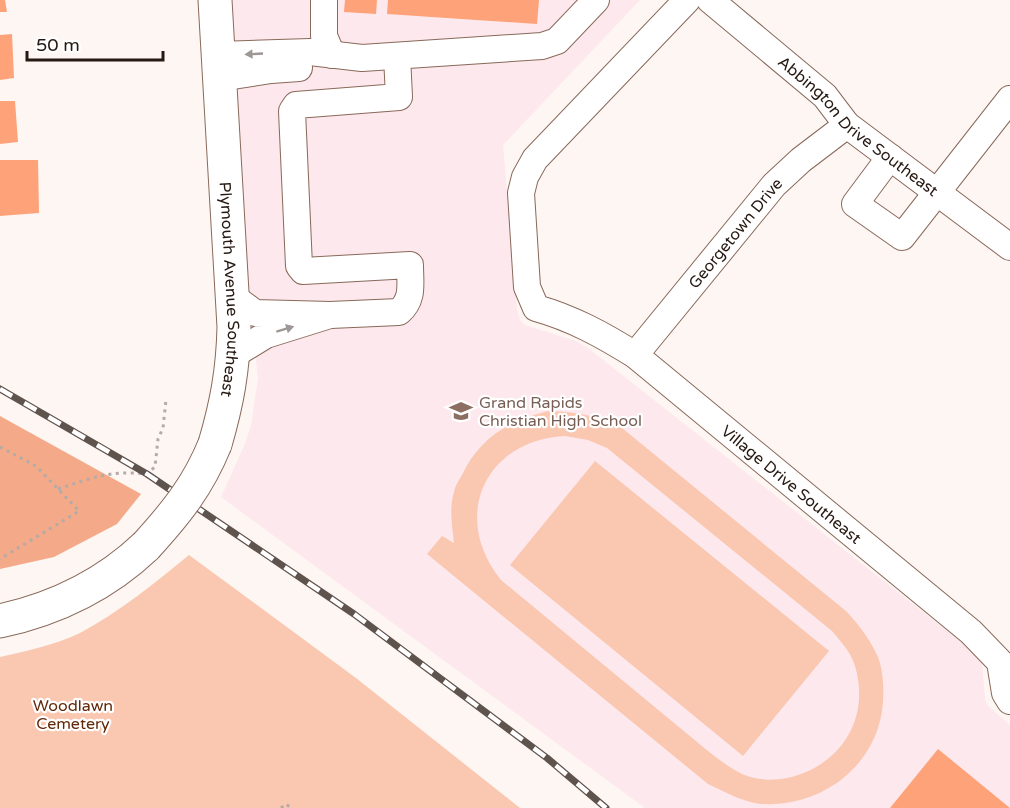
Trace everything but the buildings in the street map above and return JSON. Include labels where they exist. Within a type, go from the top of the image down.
[{"type":"main road","name":"Plymouth Avenue Southeast","points":[[0,621],[52,606],[113,574],[146,546],[168,522],[195,486],[215,444],[233,368],[233,355],[232,296],[215,0]]},
{"type":"street","points":[[324,0],[324,36],[332,55]]},
{"type":"street","points":[[219,67],[310,52],[362,58],[542,46],[556,41],[596,0]]},
{"type":"street","name":"Village Drive Southeast","points":[[687,0],[535,159],[525,177],[521,193],[526,287],[536,308],[565,316],[602,334],[635,355],[971,632],[1000,662],[1005,693],[1010,701]]},
{"type":"street","name":"Abbington Drive Southeast","points":[[710,0],[825,96],[847,125],[1010,247]]},
{"type":"street","points":[[232,296],[255,313],[330,315],[399,312],[407,305],[410,293],[410,265],[303,271],[299,266],[292,111],[296,105],[399,97],[397,56]]},
{"type":"street","points":[[890,157],[855,204],[902,237],[1010,99]]},
{"type":"street","name":"Georgetown Drive","points":[[635,355],[774,185],[801,160],[847,125]]},
{"type":"street","points":[[233,355],[266,335],[330,315]]},
{"type":"path","points":[[58,489],[100,475],[124,472],[146,474],[155,467],[166,400]]},
{"type":"path","points":[[0,447],[36,466],[79,511],[0,559]]},
{"type":"path","points":[[281,808],[285,804],[291,808]]},
{"type":"shaded area","name":"Grand Rapids Christian High School","points":[[228,0],[640,0],[503,145],[517,309],[520,320],[525,325],[576,341],[588,348],[979,656],[988,706],[1010,725],[1010,808],[645,808],[221,497],[251,426],[258,378],[248,285]]},
{"type":"shaded area","points":[[0,416],[141,494],[117,524],[54,557],[0,569]]},
{"type":"green space","points":[[548,411],[577,413],[604,420],[622,428],[846,611],[868,638],[878,657],[883,679],[883,702],[879,724],[871,745],[859,763],[844,778],[826,790],[783,803],[753,803],[708,784],[427,554],[442,536],[454,543],[452,498],[457,483],[478,450],[508,426]],"holes":[[[565,436],[588,440],[607,448],[832,631],[845,647],[855,666],[859,683],[859,700],[850,731],[842,745],[831,757],[801,774],[787,778],[772,780],[749,777],[738,772],[708,751],[501,580],[486,556],[478,531],[478,508],[484,486],[496,467],[514,451],[537,441]]]},
{"type":"green space","points":[[595,461],[829,651],[743,756],[510,565]]},
{"type":"green space","name":"Woodlawn Cemetery","points":[[189,555],[356,678],[520,808],[0,808],[0,657],[51,644],[80,633],[123,606]]},
{"type":"railway","points":[[0,389],[147,474],[354,614],[547,758],[606,808]]},
{"type":"place","name":"Grand Rapids Christian High School","points":[[461,411]]}]
